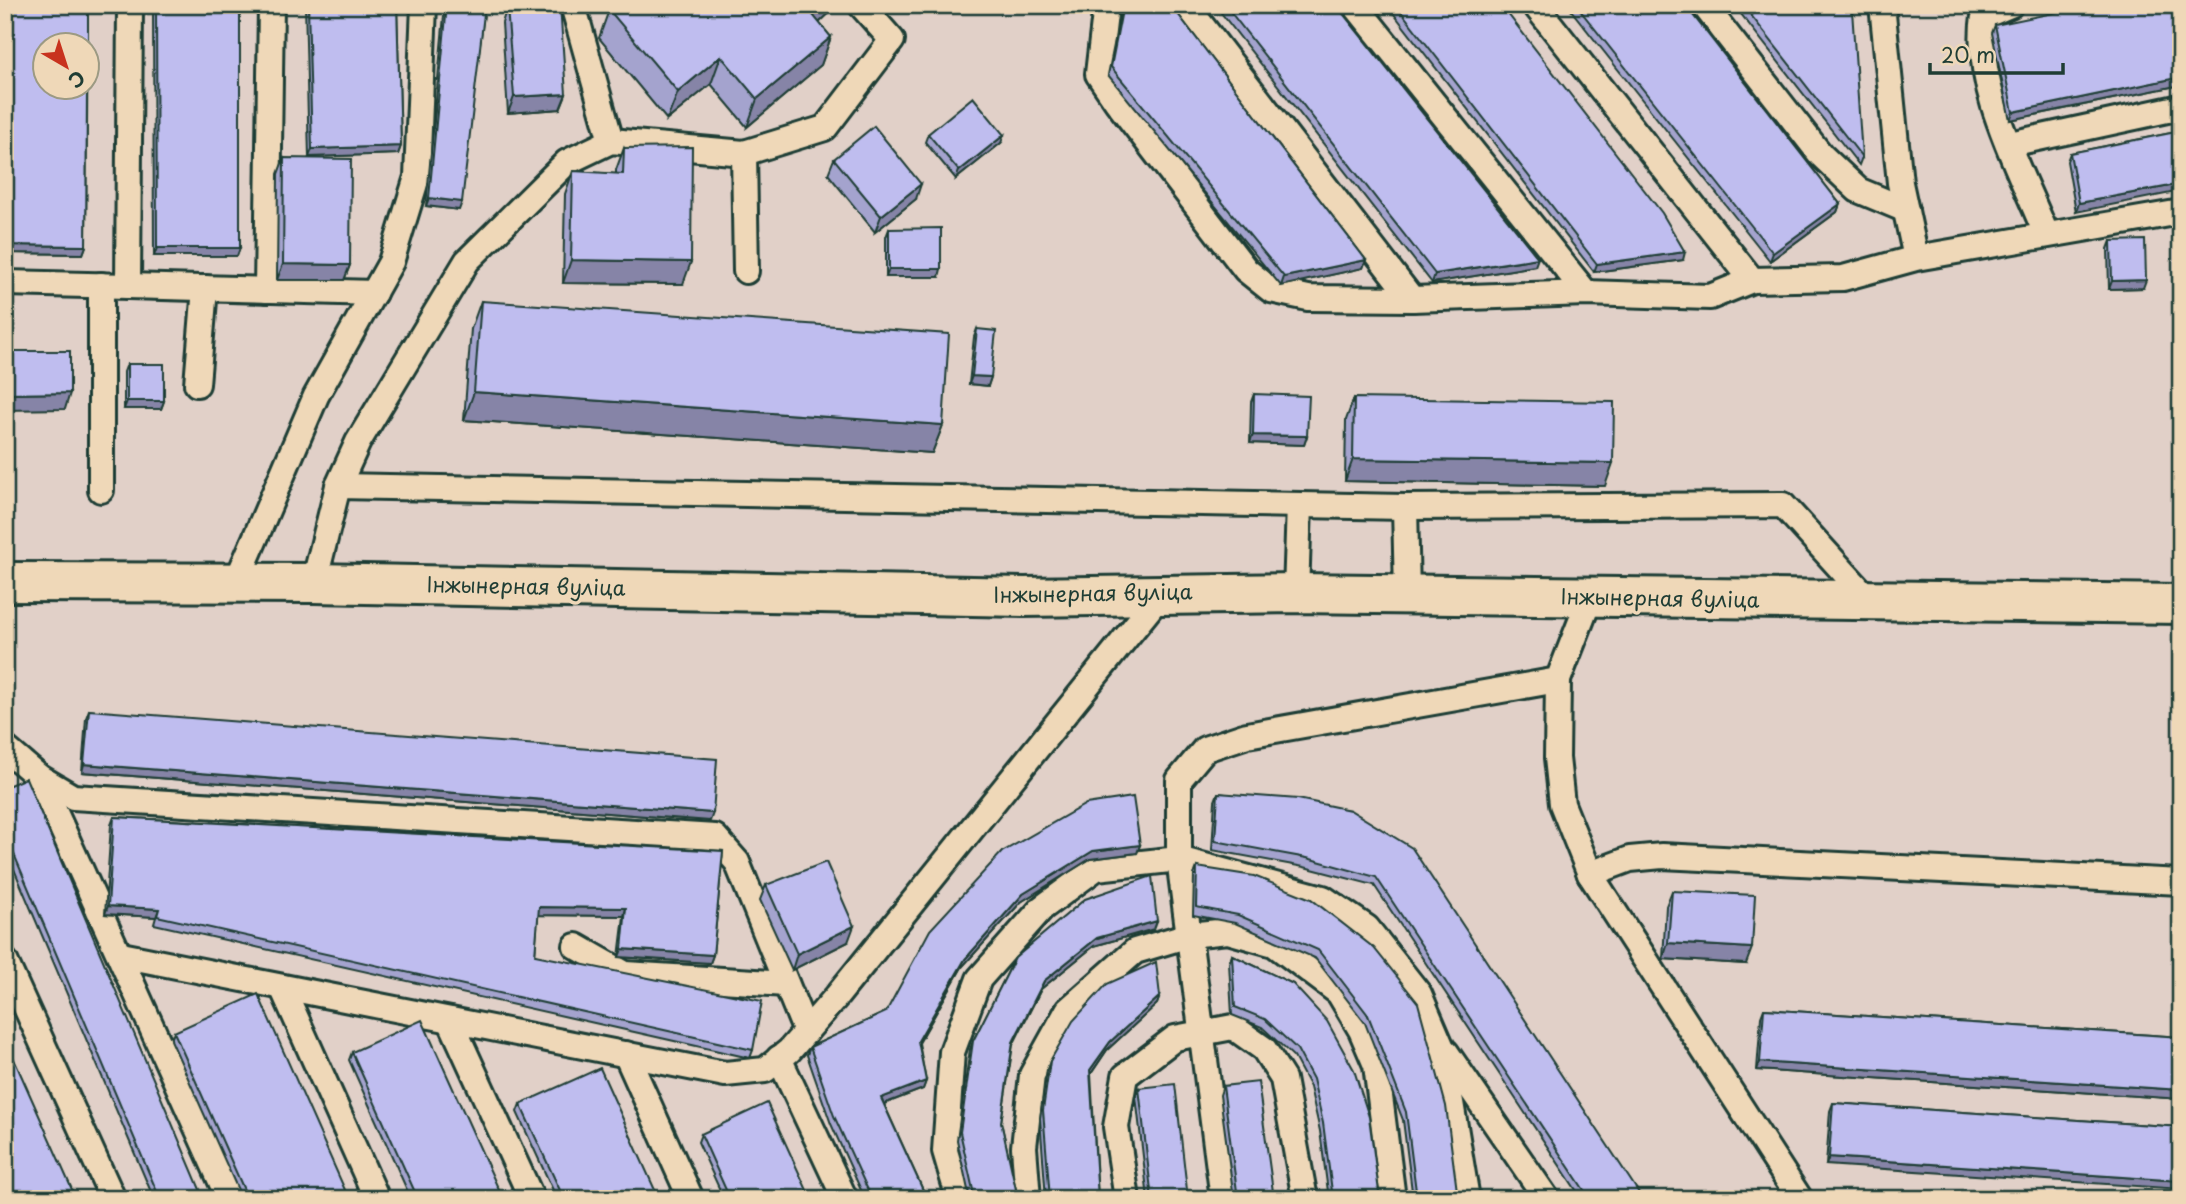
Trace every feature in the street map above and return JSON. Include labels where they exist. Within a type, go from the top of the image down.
[{"type":"street","name":"Інжынерная вуліца","points":[[5,582],[314,583],[1024,597],[1296,593],[2181,604]]},
{"type":"lane","points":[[128,286],[130,5]]},
{"type":"lane","points":[[267,290],[271,5]]},
{"type":"lane","points":[[236,583],[316,396],[391,262],[417,177],[424,5]]},
{"type":"lane","points":[[573,5],[611,141]]},
{"type":"lane","points":[[314,583],[338,486],[358,442],[467,261],[567,162],[611,141],[744,153],[825,128],[892,40],[861,5]]},
{"type":"lane","points":[[1106,5],[1098,74],[1245,270],[1271,290],[1307,298],[1412,299],[1586,293],[1710,297],[1752,280],[1843,278],[1916,258],[2181,212]]},
{"type":"lane","points":[[1186,5],[1412,299]]},
{"type":"lane","points":[[1355,5],[1586,293]]},
{"type":"lane","points":[[1535,5],[1752,280]]},
{"type":"lane","points":[[1703,5],[1821,155],[1858,190],[1906,210]]},
{"type":"lane","points":[[2010,5],[1984,16],[1980,37],[1983,69],[2046,234]]},
{"type":"lane","points":[[1881,8],[1900,183],[1916,258]]},
{"type":"lane","points":[[2010,144],[2181,107]]},
{"type":"lane","points":[[744,153],[746,271]]},
{"type":"lane","points":[[5,283],[374,293]]},
{"type":"lane","points":[[101,285],[101,490]]},
{"type":"lane","points":[[197,384],[205,288]]},
{"type":"lane","points":[[338,486],[1405,508],[1783,505],[1871,602]]},
{"type":"lane","points":[[1296,593],[1299,505]]},
{"type":"lane","points":[[1405,508],[1407,594]]},
{"type":"lane","points":[[121,955],[725,1074],[765,1070],[806,1032],[1162,593]]},
{"type":"lane","points":[[1590,598],[1558,681],[1557,758],[1562,804],[1590,874],[1800,1199]]},
{"type":"lane","points":[[1223,1199],[1179,859],[1179,780],[1205,749],[1247,735],[1558,681]]},
{"type":"lane","points":[[5,748],[39,777],[72,797],[715,837],[737,862],[806,1032]]},
{"type":"lane","points":[[39,777],[229,1199]]},
{"type":"lane","points":[[1590,874],[1630,859],[1661,856],[2181,882]]},
{"type":"lane","points":[[959,1199],[945,1152],[952,1052],[979,979],[1042,908],[1096,867],[1179,859],[1322,898],[1367,928],[1419,994],[1442,1048],[1547,1199]]},
{"type":"lane","points":[[1028,1199],[1024,1147],[1032,1075],[1068,1010],[1135,951],[1189,934],[1228,930],[1273,944],[1339,993],[1361,1030],[1376,1065],[1393,1199]]},
{"type":"lane","points":[[576,946],[625,974],[786,985]]},
{"type":"lane","points":[[5,961],[113,1199]]},
{"type":"lane","points":[[282,987],[377,1199]]},
{"type":"lane","points":[[450,1020],[532,1199]]},
{"type":"lane","points":[[1127,1199],[1116,1127],[1125,1076],[1175,1038],[1233,1027],[1264,1049],[1283,1079],[1305,1199]]},
{"type":"lane","points":[[1442,1048],[1467,1199]]},
{"type":"lane","points":[[626,1054],[691,1199]]},
{"type":"lane","points":[[779,1058],[845,1199]]},
{"type":"shaded area","points":[[5,5],[2181,5],[2181,1199],[5,1199]]},
{"type":"building","points":[[8,5],[88,5],[88,32],[32,32],[32,102],[87,102],[86,246],[5,245]]},
{"type":"building","points":[[156,5],[240,5],[240,248],[157,248]]},
{"type":"building","points":[[308,5],[397,5],[401,146],[312,149]]},
{"type":"building","points":[[447,5],[485,5],[462,202],[429,198]]},
{"type":"building","points":[[560,5],[566,94],[514,97],[507,7]]},
{"type":"building","points":[[616,5],[805,5],[831,37],[757,99],[721,56],[678,92],[609,10]]},
{"type":"building","points":[[811,5],[822,5],[816,11]]},
{"type":"building","points":[[1123,5],[1171,5],[1366,260],[1284,277],[1111,67]]},
{"type":"building","points":[[1225,5],[1336,5],[1538,258],[1435,274]]},
{"type":"building","points":[[1396,5],[1501,5],[1662,213],[1685,252],[1597,264]]},
{"type":"building","points":[[1576,5],[1685,5],[1840,204],[1773,253]]},
{"type":"building","points":[[1743,5],[1848,5],[1852,10],[1862,157]]},
{"type":"building","points":[[2092,5],[2172,5],[2181,50],[2181,77],[2013,112],[1995,25]]},
{"type":"building","points":[[973,97],[1004,135],[959,171],[928,134]]},
{"type":"building","points":[[874,126],[921,184],[881,216],[834,159]]},
{"type":"building","points":[[2181,131],[2181,184],[2079,203],[2070,153]]},
{"type":"building","points":[[692,147],[691,262],[571,260],[573,171],[623,174],[624,148]]},
{"type":"building","points":[[284,158],[351,159],[350,265],[283,264]]},
{"type":"building","points":[[941,228],[941,269],[889,269],[889,229]]},
{"type":"building","points":[[2145,240],[2146,280],[2112,281],[2111,241]]},
{"type":"building","points":[[481,301],[949,334],[943,425],[474,392]]},
{"type":"building","points":[[977,329],[996,331],[991,377],[972,376]]},
{"type":"building","points":[[5,351],[70,351],[70,393],[5,394]]},
{"type":"building","points":[[127,364],[164,364],[164,401],[127,401]]},
{"type":"building","points":[[1254,394],[1309,396],[1307,436],[1253,435]]},
{"type":"building","points":[[1354,398],[1614,402],[1613,463],[1353,459]]},
{"type":"building","points":[[89,710],[717,759],[713,813],[84,764]]},
{"type":"building","points":[[26,778],[204,1199],[160,1199],[5,833],[5,787]]},
{"type":"building","points":[[1218,793],[1298,799],[1350,810],[1412,848],[1643,1199],[1590,1199],[1376,877],[1307,858],[1215,841]]},
{"type":"building","points":[[1133,797],[1140,845],[1093,851],[1023,894],[965,959],[918,1041],[926,1081],[881,1098],[927,1199],[872,1199],[834,1116],[810,1047],[886,1012],[930,930],[1002,852],[1086,804]]},
{"type":"building","points":[[114,817],[723,851],[713,955],[622,949],[626,908],[539,907],[535,955],[762,1001],[753,1050],[157,916],[159,909],[108,906]]},
{"type":"building","points":[[826,862],[854,926],[797,954],[766,885]]},
{"type":"building","points":[[1197,867],[1254,876],[1311,899],[1374,948],[1418,1003],[1446,1106],[1458,1199],[1417,1199],[1406,1112],[1368,1015],[1318,950],[1238,915],[1196,907]]},
{"type":"building","points":[[1152,876],[1157,921],[1097,938],[1044,981],[1013,1042],[1001,1122],[1019,1199],[975,1199],[960,1132],[973,1041],[1015,958],[1085,899]]},
{"type":"building","points":[[1672,891],[1755,895],[1752,948],[1668,943]]},
{"type":"building","points":[[1232,955],[1293,984],[1327,1021],[1354,1070],[1369,1117],[1380,1199],[1333,1199],[1323,1123],[1313,1079],[1297,1049],[1265,1019],[1235,1007]]},
{"type":"building","points":[[1156,962],[1160,996],[1110,1042],[1090,1070],[1098,1199],[1050,1199],[1043,1110],[1050,1061],[1073,1021],[1107,984]]},
{"type":"building","points":[[258,994],[349,1199],[248,1199],[174,1032]]},
{"type":"building","points":[[1764,1009],[2181,1037],[2181,1090],[1760,1062]]},
{"type":"building","points":[[422,1020],[503,1199],[418,1199],[352,1052]]},
{"type":"building","points":[[5,1039],[74,1194],[71,1195],[72,1199],[5,1199]]},
{"type":"building","points":[[600,1068],[659,1199],[564,1199],[520,1104]]},
{"type":"building","points":[[1258,1082],[1274,1199],[1238,1199],[1223,1086]]},
{"type":"building","points":[[1175,1084],[1188,1199],[1152,1199],[1139,1088]]},
{"type":"building","points":[[767,1103],[811,1199],[730,1199],[701,1134]]},
{"type":"building","points":[[1833,1103],[2181,1127],[2181,1181],[1829,1157]]},
{"type":"building","points":[[1859,1196],[1899,1199],[1859,1199]]}]
